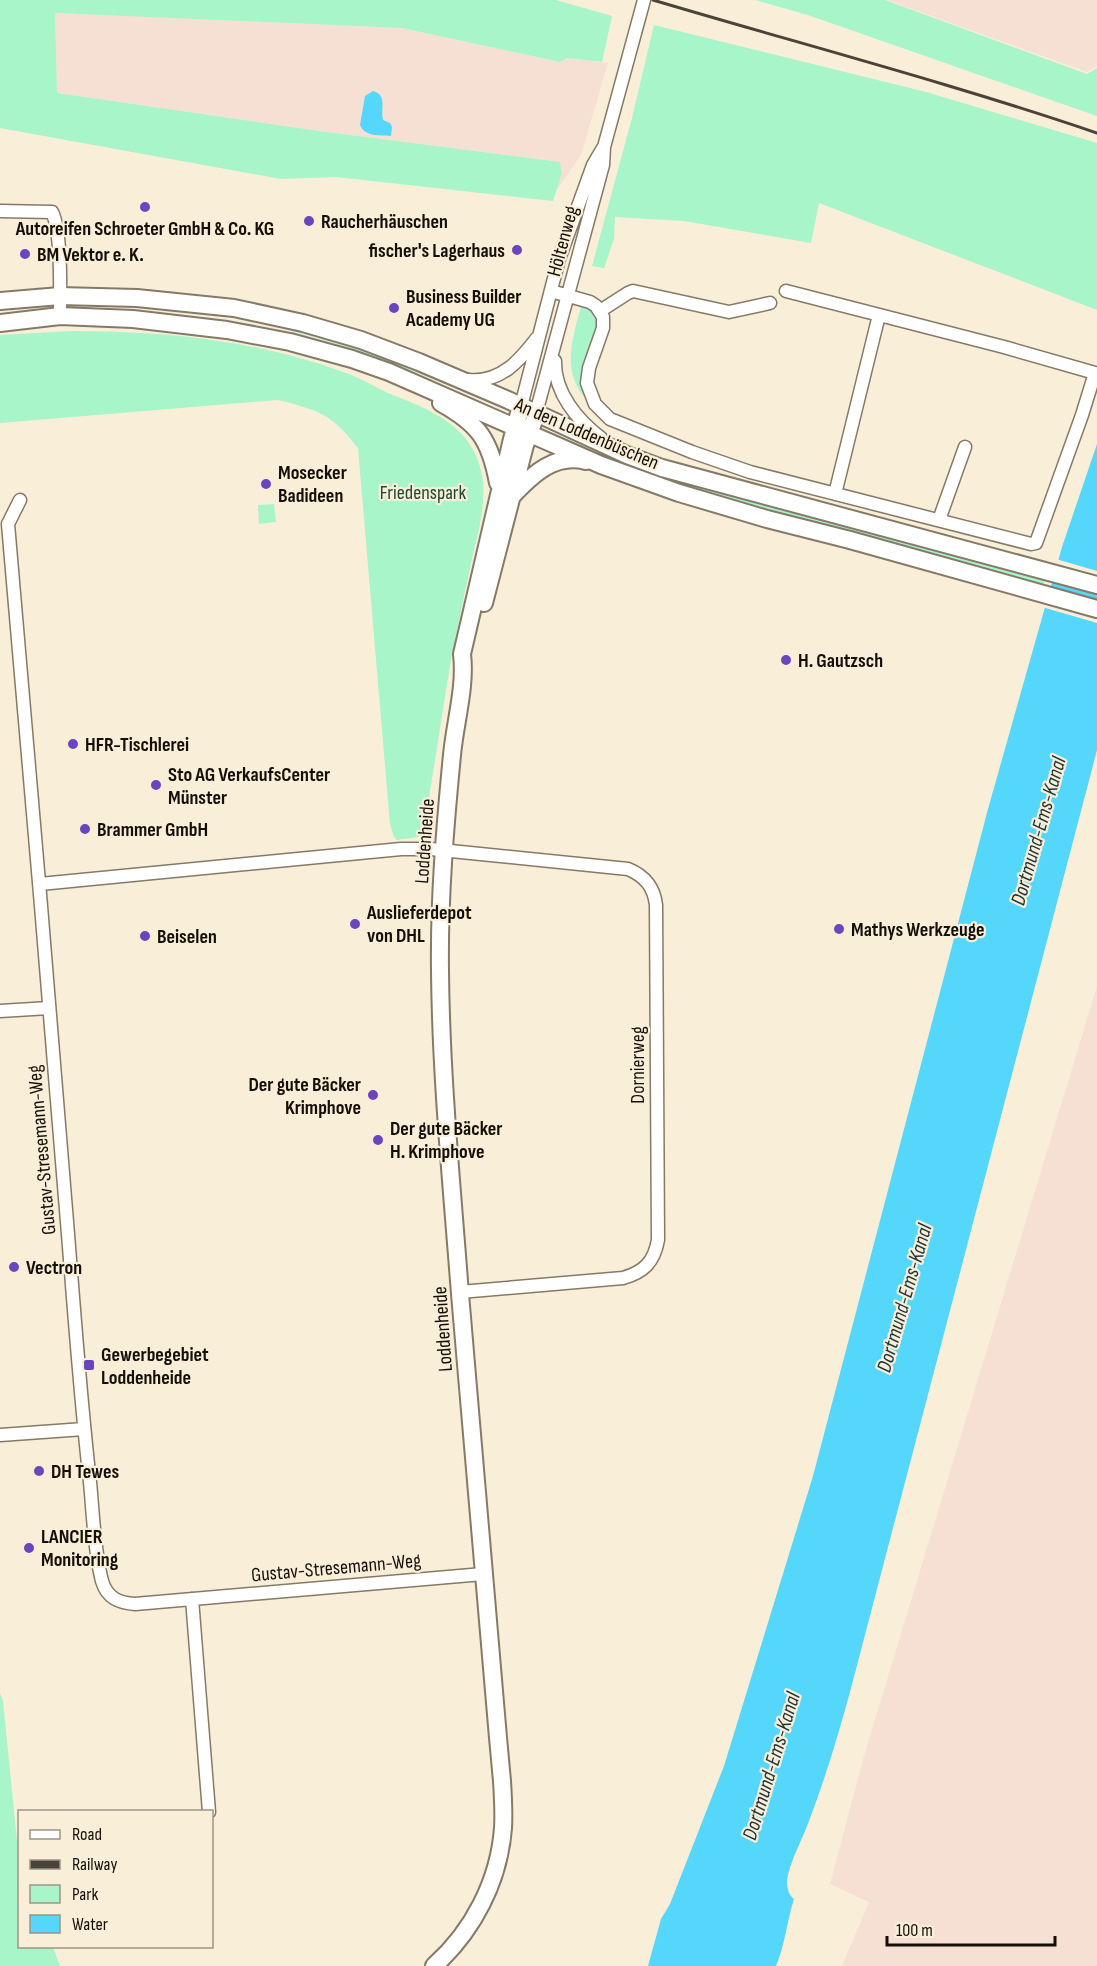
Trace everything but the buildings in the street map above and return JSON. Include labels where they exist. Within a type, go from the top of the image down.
[{"type":"main road","name":"An den Loddenbüschen","points":[[0,301],[60,296],[137,298],[234,308],[303,323],[362,340],[456,378],[623,453],[678,473],[1097,585]]},
{"type":"main road","name":"An den Loddenbüschen","points":[[0,323],[60,316],[133,319],[259,335],[352,359],[389,372],[601,465],[679,493],[1097,609]]},
{"type":"main road","points":[[389,372],[474,425],[489,448],[506,493],[541,469],[562,460],[579,459],[601,465]]},
{"type":"main road","name":"Loddenheide","points":[[434,1966],[470,1925],[484,1900],[497,1864],[503,1828],[502,1781],[446,1108],[440,984],[440,912],[443,850],[453,745],[464,669],[462,654],[470,614],[529,410]]},
{"type":"street","name":"Höltenweg","points":[[529,410],[529,383],[551,291],[576,211],[593,165],[603,147],[644,0]]},
{"type":"street","name":"Höltenweg","points":[[529,410],[555,344],[603,165],[603,147]]},
{"type":"street","points":[[0,211],[52,212],[56,220],[60,316]]},
{"type":"street","points":[[551,291],[590,302],[600,311],[633,291],[729,312],[771,303]]},
{"type":"street","name":"An den Loddenbüschen","points":[[600,311],[603,317],[603,328],[589,368],[588,383],[595,404],[604,414],[623,425],[743,469],[1031,544],[1036,543],[1083,415],[1095,374],[1004,347],[786,291]]},
{"type":"street","points":[[836,494],[879,315]]},
{"type":"street","name":"Höltenweg","points":[[456,378],[479,381],[496,377],[514,365],[540,333]]},
{"type":"street","name":"Höltenweg","points":[[555,344],[556,374],[560,388],[569,404],[589,428],[623,453]]},
{"type":"street","points":[[939,520],[965,447]]},
{"type":"street","name":"Gustav-Stresemann-Weg","points":[[20,500],[8,524],[84,1429],[102,1581],[106,1591],[121,1603],[483,1574]]},
{"type":"street","points":[[40,884],[401,849],[443,850]]},
{"type":"street","name":"Dornierweg","points":[[443,850],[628,869],[649,883],[654,892],[656,905],[658,1230],[656,1253],[644,1270],[623,1278],[460,1292]]},
{"type":"street","points":[[0,1011],[49,1008]]},
{"type":"street","points":[[0,1435],[84,1429]]},
{"type":"street","points":[[192,1599],[208,1810]]},
{"type":"shaded area","points":[[887,0],[1097,0],[1097,66],[1087,72]]},
{"type":"shaded area","points":[[55,13],[402,28],[560,62],[567,58],[608,63],[581,155],[556,191],[562,173],[560,162],[319,131],[57,93]]},
{"type":"shaded area","points":[[1097,986],[1097,1966],[842,1966],[869,1902],[830,1884],[864,1756]]},
{"type":"green space","points":[[0,0],[556,0],[612,16],[602,62],[567,58],[560,62],[402,28],[55,13],[57,93],[319,131],[560,162],[562,173],[553,201],[336,177],[281,179],[0,128]]},
{"type":"green space","points":[[755,0],[885,0],[1087,74],[1097,68],[1097,116],[808,15]]},
{"type":"green space","points":[[654,25],[926,92],[1097,143],[1097,310],[819,203],[811,243],[684,221],[615,217],[614,239],[604,268],[592,266],[632,118]]},
{"type":"green space","points":[[581,307],[591,310],[596,315],[597,323],[582,371],[583,388],[587,400],[579,390],[571,367],[574,331]]},
{"type":"green space","points":[[289,328],[316,334],[394,360],[497,402],[496,405],[396,364],[292,331]]},
{"type":"green space","name":"Friedenspark","points":[[71,331],[140,333],[209,340],[277,352],[310,361],[355,376],[434,413],[459,431],[469,443],[482,475],[482,512],[450,666],[430,791],[426,836],[397,840],[390,824],[358,448],[340,428],[323,415],[278,400],[0,423],[0,335]]},
{"type":"green space","points":[[547,431],[672,481],[1046,577],[1042,588],[739,506],[641,474],[547,434]]},
{"type":"green space","points":[[274,504],[276,522],[259,524],[258,505]]},
{"type":"green space","points":[[0,1693],[3,1701],[18,1851],[18,1948],[53,1948],[60,1966],[0,1966]]},
{"type":"water","points":[[373,91],[378,93],[382,99],[382,116],[383,120],[390,123],[392,127],[391,136],[365,132],[360,125],[365,96]]},
{"type":"water","name":"Dortmund-Ems-Kanal","points":[[1097,444],[1097,750],[850,1692],[820,1789],[788,1875],[788,1889],[794,1899],[782,1950],[776,1966],[648,1966],[661,1919],[670,1904],[724,1766],[813,1476],[988,809],[1062,547]]},
{"type":"pier","points":[[1056,559],[1097,571],[1097,593],[1050,580]]},
{"type":"pier","points":[[1048,587],[1097,602],[1097,623],[1042,607]]},
{"type":"railway","points":[[653,0],[931,81],[1097,133]]},
{"type":"place","name":"Autoreifen Schroeter GmbH & Co. KG","points":[[145,207]]},
{"type":"place","name":"Raucherhäuschen","points":[[309,221]]},
{"type":"place","name":"fischer's Lagerhaus","points":[[517,250]]},
{"type":"place","name":"BM Vektor e. K.","points":[[25,254]]},
{"type":"place","name":"Business Builder Academy UG","points":[[394,308]]},
{"type":"place","name":"Mosecker Badideen","points":[[266,484]]},
{"type":"place","name":"H. Gautzsch","points":[[786,660]]},
{"type":"place","name":"HFR-Tischlerei","points":[[73,744]]},
{"type":"place","name":"Sto AG VerkaufsCenter Münster","points":[[156,785]]},
{"type":"place","name":"Brammer GmbH","points":[[85,829]]},
{"type":"place","name":"Auslieferdepot von DHL","points":[[355,924]]},
{"type":"place","name":"Mathys Werkzeuge","points":[[839,929]]},
{"type":"place","name":"Beiselen","points":[[145,936]]},
{"type":"place","name":"Der gute Bäcker Krimphove","points":[[373,1095]]},
{"type":"place","name":"Der gute Bäcker H. Krimphove","points":[[378,1140]]},
{"type":"place","name":"Vectron","points":[[14,1267]]},
{"type":"place","name":"Gewerbegebiet Loddenheide","points":[[89,1365]]},
{"type":"place","name":"DH Tewes","points":[[39,1471]]},
{"type":"place","name":"LANCIER Monitoring","points":[[29,1548]]}]
